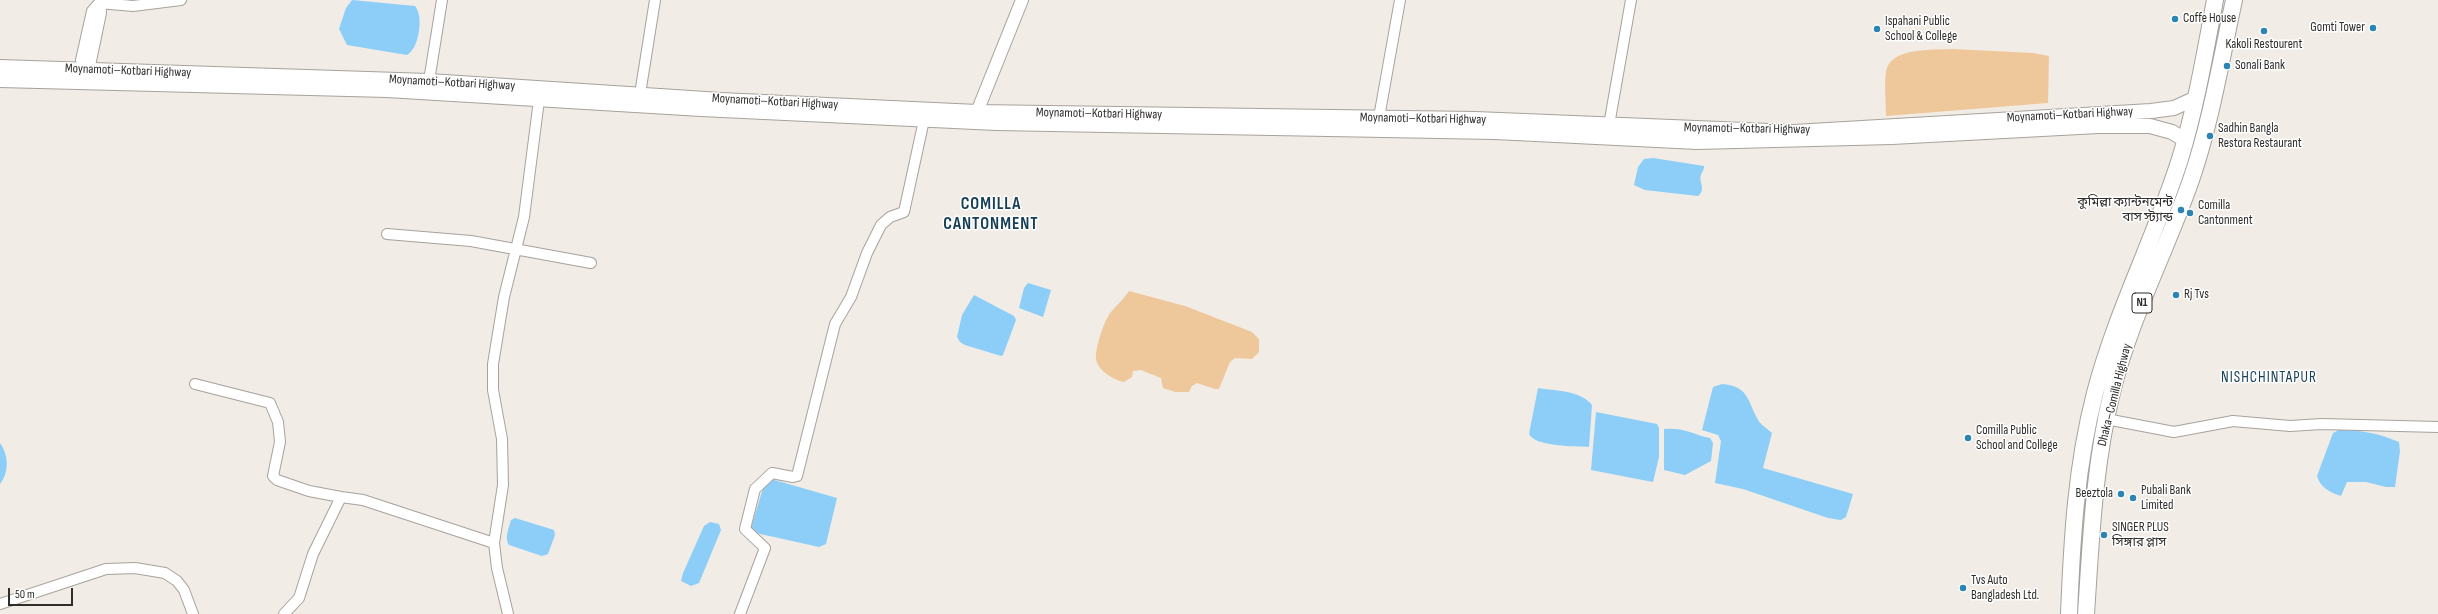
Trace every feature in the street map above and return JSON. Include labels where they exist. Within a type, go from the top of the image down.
[{"type":"highway","name":"Dhaka–Comilla Highway","points":[[2069,614],[2072,531],[2077,486],[2082,447],[2094,395],[2112,336],[2169,190],[2186,140],[2216,0]]},
{"type":"highway","name":"Dhaka–Comilla Highway","points":[[2086,614],[2092,511],[2106,419],[2121,359],[2191,179],[2208,120],[2234,0]]},
{"type":"main road","name":"Moynamoti–Kotbari Highway","points":[[0,67],[84,76],[387,90],[539,100],[924,120],[976,117]]},
{"type":"main road","name":"Moynamoti–Kotbari Highway","points":[[0,80],[84,76],[429,82],[816,105],[976,117],[1378,124],[1495,132],[1697,142],[2151,111],[2174,108],[2196,98]]},
{"type":"main road","name":"Moynamoti–Kotbari Highway","points":[[1378,124],[1482,119],[1794,136],[2098,126],[2150,126],[2172,132],[2186,140]]},
{"type":"street","points":[[84,76],[81,60],[92,11],[99,2],[133,6],[181,0]]},
{"type":"street","points":[[429,82],[442,0]]},
{"type":"street","points":[[640,94],[655,0]]},
{"type":"street","points":[[976,117],[1022,0]]},
{"type":"street","points":[[1378,124],[1400,0]]},
{"type":"street","points":[[1609,125],[1631,0]]},
{"type":"street","points":[[508,614],[497,568],[494,542],[503,485],[502,439],[493,390],[493,364],[504,297],[524,217],[539,100]]},
{"type":"street","points":[[740,614],[764,548],[745,529],[755,489],[772,473],[793,477],[797,476],[835,324],[851,296],[867,253],[881,225],[890,217],[904,212],[924,120]]},
{"type":"street","points":[[387,234],[471,241],[591,263]]},
{"type":"street","points":[[195,384],[270,403],[278,422],[280,442],[273,476],[277,480],[309,491],[363,500],[494,542]]},
{"type":"street","points":[[2106,419],[2174,432],[2233,421],[2290,426],[2322,424],[2438,427]]},
{"type":"street","points":[[284,614],[299,598],[313,554],[342,496]]},
{"type":"street","points":[[0,604],[106,569],[135,568],[165,573],[177,581],[184,590],[193,614]]},
{"type":"shaded area","points":[[1952,49],[2033,53],[2049,56],[2048,103],[1886,116],[1885,77],[1889,64],[1895,58],[1903,54],[1924,50]]},
{"type":"shaded area","points":[[1129,291],[1185,306],[1252,332],[1259,339],[1259,352],[1252,359],[1235,358],[1230,362],[1219,389],[1197,383],[1192,386],[1189,392],[1175,392],[1163,388],[1161,378],[1141,370],[1133,371],[1132,377],[1124,382],[1116,379],[1103,371],[1097,363],[1096,354],[1098,342],[1108,316]]},
{"type":"water","points":[[352,0],[415,6],[418,11],[420,24],[415,46],[411,52],[407,55],[347,45],[339,29],[346,8]]},
{"type":"water","points":[[1653,158],[1704,166],[1700,178],[1702,188],[1701,193],[1698,196],[1645,190],[1634,185],[1638,167],[1644,159]]},
{"type":"water","points":[[1028,283],[1051,290],[1043,317],[1019,308],[1024,288]]},
{"type":"water","points":[[974,295],[1014,316],[1016,320],[1003,355],[1001,356],[965,345],[960,342],[957,337],[962,315]]},
{"type":"water","points":[[1722,384],[1737,387],[1742,391],[1746,395],[1758,420],[1772,433],[1763,468],[1853,494],[1846,517],[1841,520],[1828,518],[1743,489],[1715,483],[1721,441],[1718,435],[1702,430],[1713,387]]},
{"type":"water","points":[[1538,388],[1581,396],[1592,405],[1589,447],[1547,444],[1533,438],[1529,434]]},
{"type":"water","points":[[1596,412],[1657,424],[1659,428],[1659,457],[1653,482],[1591,470]]},
{"type":"water","points":[[1664,429],[1677,429],[1710,438],[1713,443],[1711,461],[1685,475],[1664,470]]},
{"type":"water","points":[[2339,430],[2384,436],[2399,442],[2400,451],[2395,487],[2386,487],[2366,482],[2347,482],[2341,496],[2323,487],[2317,476],[2333,433]]},
{"type":"water","points":[[0,443],[5,453],[7,464],[5,475],[0,484]]},
{"type":"water","points":[[771,479],[837,498],[826,544],[819,547],[756,533],[751,528],[764,485]]},
{"type":"water","points":[[515,518],[554,530],[555,535],[548,554],[542,556],[509,545],[507,533],[511,520]]},
{"type":"water","points":[[710,522],[719,524],[721,530],[699,583],[691,586],[681,581],[683,573],[704,526]]},
{"type":"place","name":"Coffe House","points":[[2175,19]]},
{"type":"place","name":"Gomti Tower","points":[[2373,28]]},
{"type":"place","name":"Ispahani Public School & College","points":[[1877,29]]},
{"type":"place","name":"Kakoli Restourent","points":[[2264,31]]},
{"type":"place","name":"Sonali Bank","points":[[2227,66]]},
{"type":"place","name":"Sadhin Bangla Restora Restaurant","points":[[2210,136]]},
{"type":"place","name":"কুমিল্লা ক্যান্টনমেন্ট বাস স্ট্যান্ড","points":[[2181,210]]},
{"type":"place","name":"Comilla Cantonment","points":[[2190,213]]},
{"type":"place","name":"Rj Tvs","points":[[2176,295]]},
{"type":"place","name":"Comilla Public School and College","points":[[1968,438]]},
{"type":"place","name":"Beeztola","points":[[2121,494]]},
{"type":"place","name":"Pubali Bank Limited","points":[[2133,498]]},
{"type":"place","name":"SINGER PLUS সিঙ্গার প্লাস","points":[[2104,535]]},
{"type":"place","name":"Tvs Auto Bangladesh Ltd.","points":[[1963,588]]},
{"type":"district","name":"COMILLA CANTONMENT","points":[[991,215]]},
{"type":"district","name":"NISHCHINTAPUR","points":[[2269,378]]}]
